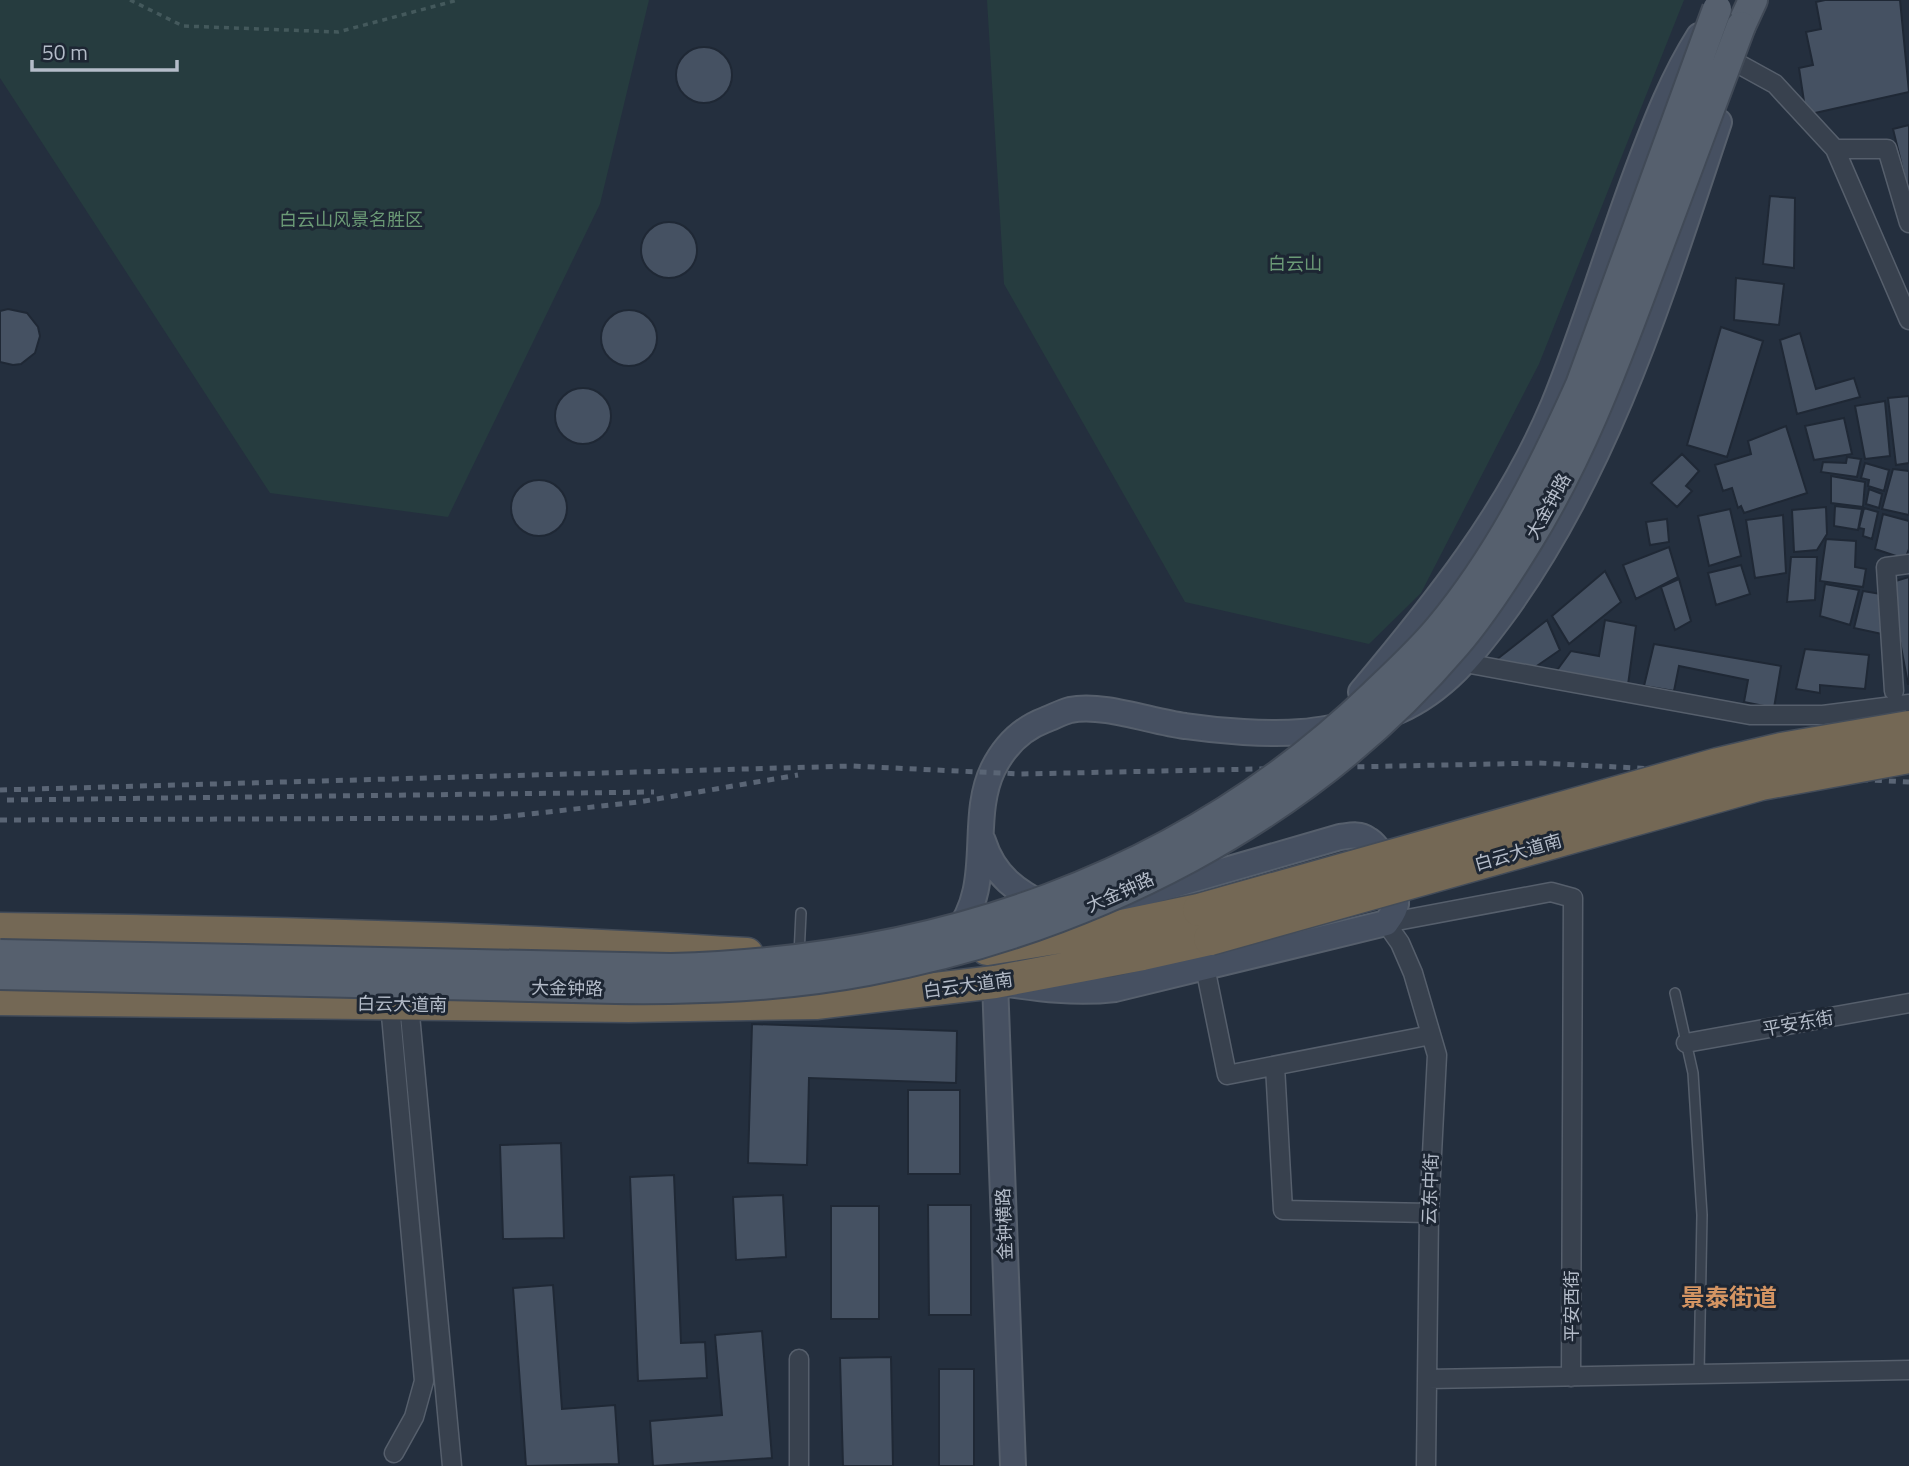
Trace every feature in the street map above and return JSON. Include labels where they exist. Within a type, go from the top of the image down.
[{"type":"highway","name":"白云大道南","points":[[0,929],[466,940],[799,957],[872,958],[927,955],[1041,941],[1199,910],[1718,764],[1781,748],[1909,727]]},
{"type":"highway","name":"白云大道南","points":[[0,999],[617,1006],[846,1001],[995,982],[1089,965],[1208,953],[1761,785],[1909,757]]},
{"type":"main road","name":"大金钟路","points":[[0,975],[603,989],[750,986],[866,972],[971,947],[1079,910],[1162,873],[1264,813],[1353,747],[1458,644],[1526,546],[1559,488],[1603,394],[1753,0]]},
{"type":"main road","name":"大金钟路","points":[[0,954],[657,967],[760,963],[857,951],[988,920],[1072,890],[1172,841],[1273,779],[1338,729],[1439,628],[1506,533],[1549,453],[1580,385],[1719,5]]},
{"type":"street","points":[[1302,732],[1326,722],[1359,694],[1398,648],[1458,571],[1525,466],[1553,406],[1658,115],[1684,60],[1719,5]]},
{"type":"street","points":[[927,955],[948,944],[965,923],[973,906],[979,872],[986,783],[1000,754],[1030,726],[1071,710],[1113,711],[1186,727],[1272,733],[1302,732],[1376,720],[1419,702],[1445,683],[1465,663],[1524,584],[1567,516],[1601,443],[1646,334],[1732,83],[1741,26]]},
{"type":"street","points":[[1735,62],[1775,84],[1835,149],[1909,319]]},
{"type":"street","points":[[1835,149],[1887,149],[1909,223]]},
{"type":"street","points":[[1894,691],[1886,567],[1909,564]]},
{"type":"street","points":[[1465,663],[1750,715],[1823,715],[1909,704]]},
{"type":"street","points":[[927,955],[1008,935],[1340,837],[1356,835],[1368,839],[1380,850],[1388,871],[1396,903],[1386,923],[1208,953],[1227,1075],[1431,1035]]},
{"type":"street","points":[[982,838],[988,856],[1000,876],[1020,893],[1068,916]]},
{"type":"street","name":"平安西街","points":[[1386,923],[1551,892],[1573,898],[1571,1377]]},
{"type":"street","name":"云东中街","points":[[1386,923],[1400,943],[1413,973],[1437,1055],[1429,1213],[1426,1466]]},
{"type":"street","name":"金钟横路","points":[[995,982],[1013,1466]]},
{"type":"street","name":"平安东街","points":[[1686,1043],[1909,1003]]},
{"type":"street","points":[[394,1453],[414,1418],[424,1381],[400,1004]]},
{"type":"street","points":[[400,1004],[452,1466]]},
{"type":"street","points":[[1275,1066],[1283,1210],[1429,1213]]},
{"type":"street","points":[[799,1359],[799,1466]]},
{"type":"street","points":[[1428,1379],[1909,1370]]},
{"type":"lane","points":[[799,957],[801,913]]},
{"type":"lane","points":[[1675,993],[1693,1073],[1702,1215],[1699,1374]]},
{"type":"path","points":[[130,0],[183,26],[338,32],[458,0]]},
{"type":"green space","name":"白云山风景名胜区","points":[[0,0],[649,0],[600,204],[448,517],[270,493],[0,78]]},
{"type":"green space","name":"白云山","points":[[987,0],[1684,0],[1539,364],[1421,593],[1369,644],[1185,602],[1004,284]]},
{"type":"building","points":[[1900,0],[1909,92],[1806,115],[1799,68],[1813,65],[1806,32],[1821,29],[1816,2]]},
{"type":"building","points":[[704,47],[715,49],[724,55],[730,64],[730,86],[724,95],[715,101],[704,103],[693,101],[684,95],[678,86],[676,75],[678,64],[684,55],[693,49]]},
{"type":"building","points":[[1909,125],[1909,195],[1893,129]]},
{"type":"building","points":[[1770,196],[1795,198],[1794,268],[1763,264]]},
{"type":"building","points":[[669,222],[680,224],[689,230],[695,239],[695,261],[689,270],[680,276],[669,278],[658,276],[649,270],[643,261],[641,250],[643,239],[649,230],[658,224]]},
{"type":"building","points":[[1736,278],[1784,284],[1779,325],[1734,320]]},
{"type":"building","points":[[8,309],[27,313],[38,327],[40,336],[35,353],[21,364],[0,362],[0,311]]},
{"type":"building","points":[[629,310],[640,312],[649,318],[655,327],[655,349],[649,358],[640,364],[629,366],[618,364],[609,358],[603,349],[601,338],[603,327],[609,318],[618,312]]},
{"type":"building","points":[[1721,327],[1763,341],[1727,457],[1687,445]]},
{"type":"building","points":[[1800,333],[1816,389],[1854,378],[1860,397],[1797,414],[1780,340]]},
{"type":"building","points":[[583,388],[594,390],[603,396],[609,405],[609,427],[603,436],[594,442],[583,444],[572,442],[563,436],[557,427],[555,416],[557,405],[563,396],[572,390]]},
{"type":"building","points":[[1909,396],[1909,463],[1896,465],[1888,398]]},
{"type":"building","points":[[1885,401],[1890,456],[1865,459],[1855,406]]},
{"type":"building","points":[[1844,418],[1852,454],[1814,460],[1805,426]]},
{"type":"building","points":[[1786,426],[1807,493],[1744,513],[1741,506],[1738,508],[1732,488],[1723,491],[1715,465],[1751,454],[1748,441]]},
{"type":"building","points":[[1682,454],[1699,471],[1686,486],[1692,491],[1677,507],[1651,483]]},
{"type":"building","points":[[1847,457],[1861,459],[1857,477],[1821,472],[1823,462],[1846,463]]},
{"type":"building","points":[[1865,463],[1889,470],[1884,491],[1868,486],[1869,480],[1861,478]]},
{"type":"building","points":[[1893,469],[1909,471],[1909,515],[1882,509]]},
{"type":"building","points":[[1831,476],[1865,482],[1863,507],[1831,503]]},
{"type":"building","points":[[539,480],[550,482],[559,488],[565,497],[565,519],[559,528],[550,534],[539,536],[528,534],[519,528],[513,519],[511,508],[513,497],[519,488],[528,482]]},
{"type":"building","points":[[1869,489],[1882,494],[1879,508],[1866,504]]},
{"type":"building","points":[[1835,506],[1862,509],[1858,530],[1834,526]]},
{"type":"building","points":[[1826,507],[1827,534],[1817,550],[1794,552],[1792,510]]},
{"type":"building","points":[[1864,508],[1878,512],[1872,539],[1863,536],[1864,529],[1859,528]]},
{"type":"building","points":[[1730,509],[1741,556],[1709,566],[1698,516]]},
{"type":"building","points":[[1883,514],[1909,521],[1909,549],[1905,559],[1875,549]]},
{"type":"building","points":[[1783,515],[1786,573],[1755,578],[1746,520]]},
{"type":"building","points":[[1667,519],[1669,542],[1650,545],[1646,522]]},
{"type":"building","points":[[1826,539],[1856,541],[1855,567],[1866,569],[1863,587],[1820,581]]},
{"type":"building","points":[[1669,547],[1678,577],[1636,599],[1623,565]]},
{"type":"building","points":[[1791,557],[1817,557],[1815,600],[1787,602]]},
{"type":"building","points":[[1741,565],[1750,594],[1716,605],[1708,573]]},
{"type":"building","points":[[1605,571],[1621,602],[1569,644],[1552,616]]},
{"type":"building","points":[[1909,577],[1909,684],[1908,684],[1889,583]]},
{"type":"building","points":[[1679,579],[1691,621],[1675,630],[1661,587]]},
{"type":"building","points":[[1825,584],[1859,590],[1850,625],[1820,616]]},
{"type":"building","points":[[1863,591],[1881,594],[1882,634],[1854,628]]},
{"type":"building","points":[[1547,620],[1560,650],[1531,670],[1496,660]]},
{"type":"building","points":[[1605,620],[1636,626],[1628,685],[1555,673],[1571,651],[1599,656]]},
{"type":"building","points":[[1654,644],[1781,666],[1774,708],[1744,702],[1748,680],[1679,666],[1674,691],[1644,686]]},
{"type":"building","points":[[1805,649],[1869,655],[1865,689],[1820,685],[1820,693],[1796,689]]},
{"type":"building","points":[[752,1024],[957,1031],[956,1083],[809,1078],[807,1165],[748,1163]]},
{"type":"building","points":[[908,1090],[960,1090],[960,1174],[908,1174]]},
{"type":"building","points":[[561,1143],[564,1238],[503,1239],[500,1145]]},
{"type":"building","points":[[674,1175],[681,1343],[705,1342],[707,1378],[638,1381],[630,1177]]},
{"type":"building","points":[[783,1195],[786,1257],[736,1260],[733,1197]]},
{"type":"building","points":[[928,1205],[971,1205],[971,1315],[929,1315]]},
{"type":"building","points":[[831,1206],[879,1206],[879,1319],[831,1319]]},
{"type":"building","points":[[553,1285],[562,1409],[615,1405],[619,1464],[526,1466],[513,1288]]},
{"type":"building","points":[[762,1331],[772,1458],[653,1466],[650,1421],[722,1415],[715,1335]]},
{"type":"building","points":[[891,1357],[893,1466],[843,1466],[840,1358]]},
{"type":"building","points":[[939,1369],[974,1369],[974,1466],[939,1466]]},
{"type":"railway","points":[[0,790],[852,766],[1021,774],[1539,763],[1909,782]]},
{"type":"railway","points":[[0,820],[492,818],[639,802],[798,775]]},
{"type":"railway","points":[[7,800],[654,792]]},
{"type":"district","name":"景泰街道","points":[[1729,1297]]}]
